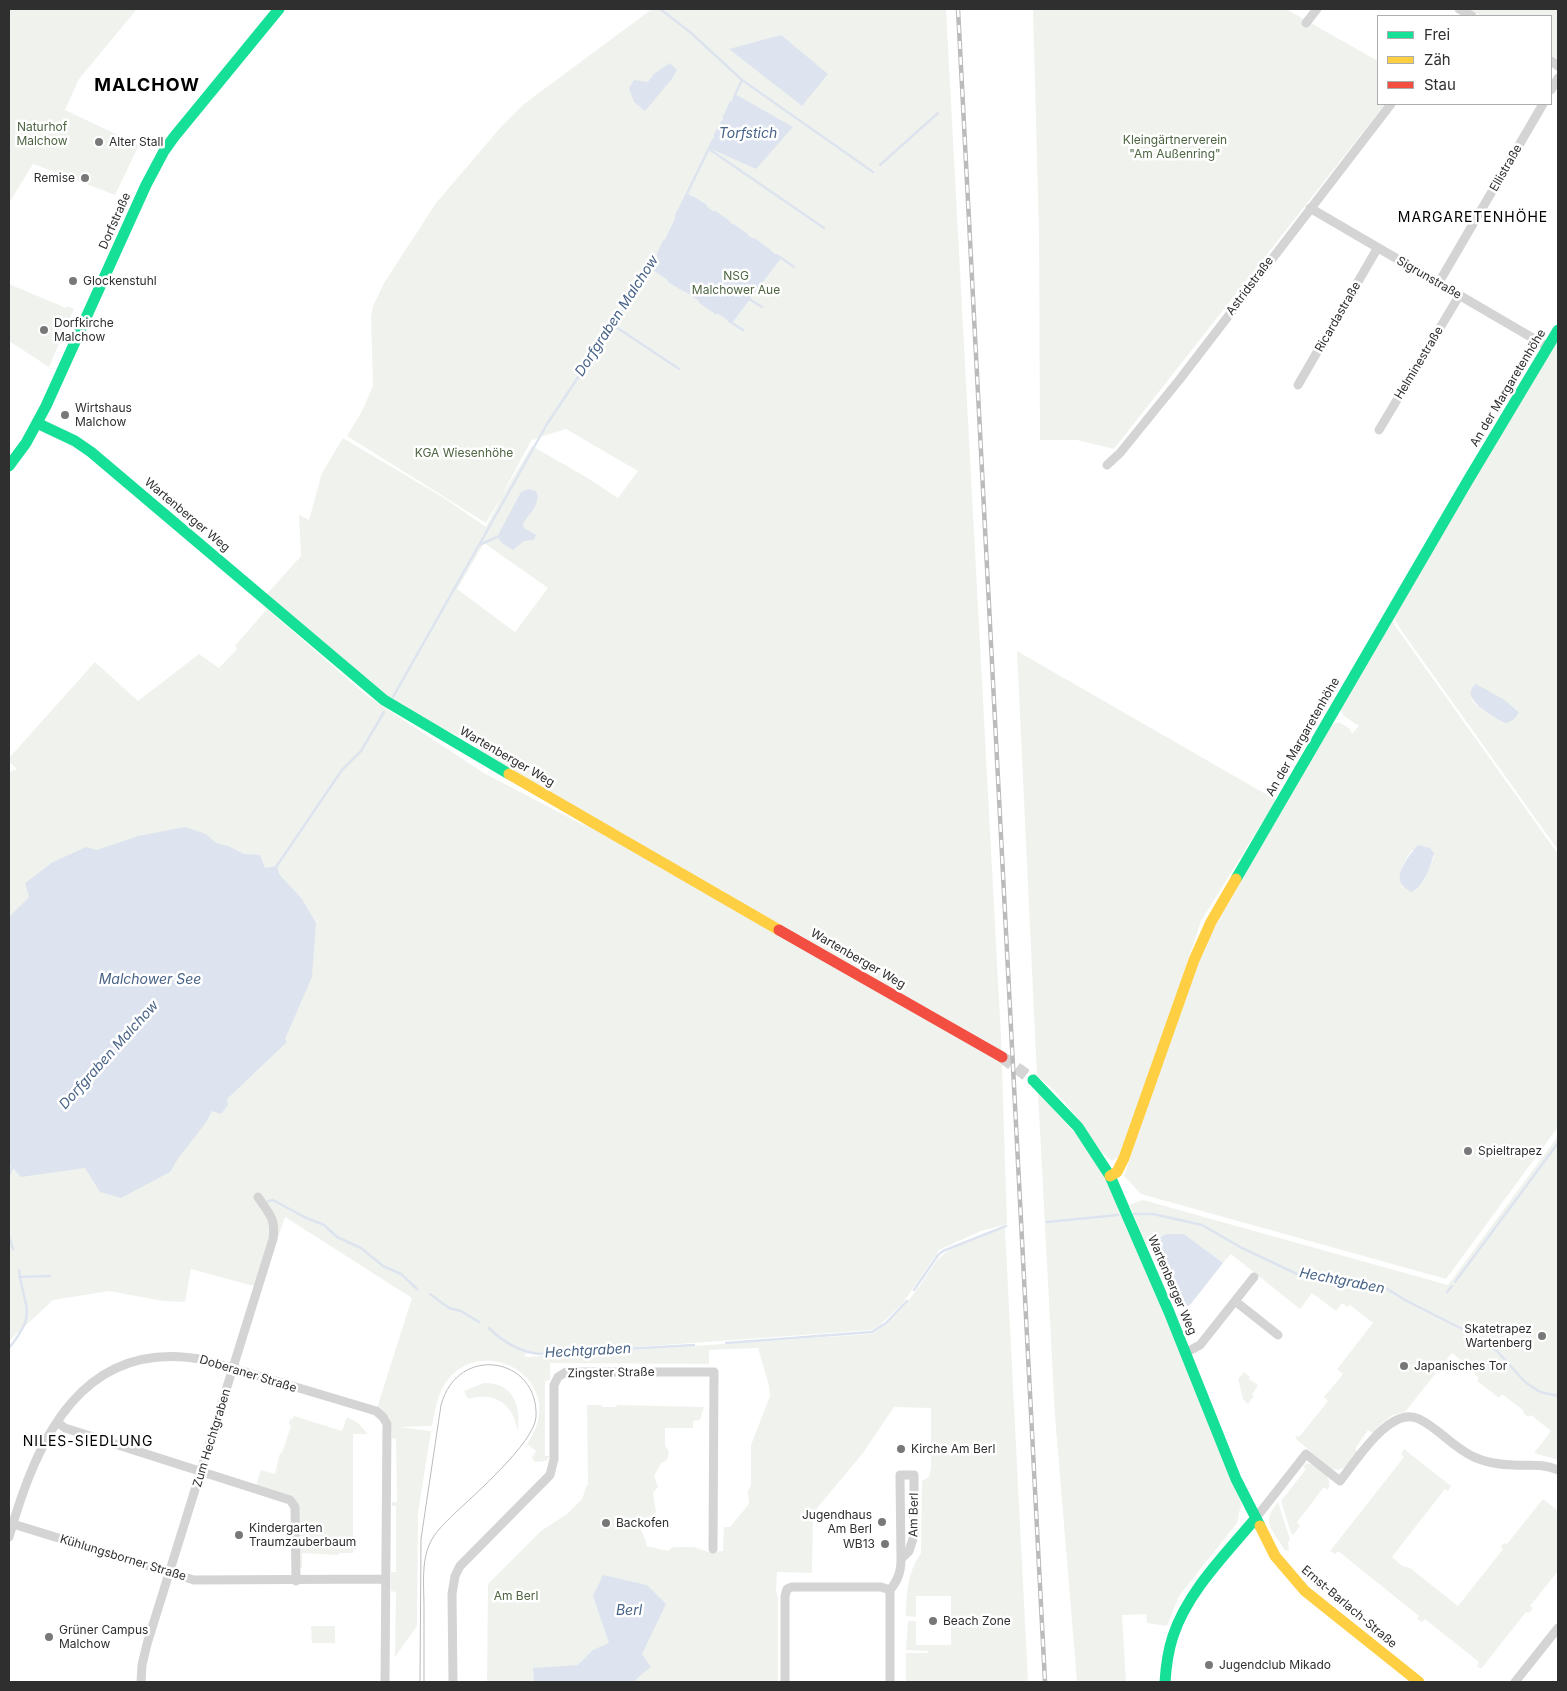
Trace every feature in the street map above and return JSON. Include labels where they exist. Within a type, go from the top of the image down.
[{"type":"main road","name":"Dorfstraße","points":[[9,466],[26,443],[37,423],[146,185],[164,151],[279,9]]},
{"type":"main road","name":"An der Margaretenhöhe","points":[[1110,1176],[1117,1172],[1124,1158],[1194,960],[1211,922],[1558,330]]},
{"type":"main road","name":"Wartenberger Weg","points":[[37,423],[74,441],[91,452],[384,700],[660,862],[1002,1057]]},
{"type":"main road","name":"Wartenberger Weg","points":[[1033,1080],[1078,1127],[1110,1176],[1236,1479],[1255,1519]]},
{"type":"main road","name":"Ernst-Barlach-Straße","points":[[1255,1519],[1275,1556],[1305,1591],[1412,1680]]},
{"type":"main road","points":[[1165,1682],[1167,1654],[1184,1610],[1255,1519]]},
{"type":"street","points":[[1306,23],[1317,9]]},
{"type":"street","name":"Astridstraße","points":[[1107,465],[1120,453],[1174,387],[1390,105]]},
{"type":"street","name":"Ellistraße","points":[[1438,284],[1542,105]]},
{"type":"street","name":"Sigrunstraße","points":[[1310,208],[1548,347]]},
{"type":"street","name":"Ricardastraße","points":[[1298,385],[1378,249]]},
{"type":"street","name":"Helminestraße","points":[[1378,430],[1458,296]]},
{"type":"street","name":"Zum Hechtgraben","points":[[141,1682],[142,1665],[147,1644],[273,1239],[275,1226],[258,1197]]},
{"type":"street","points":[[1185,1353],[1200,1345],[1254,1277]]},
{"type":"street","points":[[1235,1301],[1278,1335]]},
{"type":"street","name":"Doberaner Straße","points":[[9,1537],[34,1466],[57,1422],[72,1402],[92,1382],[113,1369],[136,1360],[159,1356],[190,1357],[376,1411],[383,1417],[388,1424],[386,1579]]},
{"type":"street","name":"Zingster Straße","points":[[452,1682],[452,1594],[455,1576],[460,1566],[550,1475],[554,1459],[554,1385],[555,1380],[561,1374],[566,1372],[714,1372],[714,1549]]},
{"type":"street","points":[[1255,1519],[1306,1454],[1340,1481],[1383,1428],[1403,1416],[1420,1419],[1472,1456],[1499,1464],[1512,1466],[1538,1464],[1558,1470]]},
{"type":"street","points":[[57,1422],[65,1428],[290,1500],[295,1507],[296,1581]]},
{"type":"street","name":"Am Berl","points":[[890,1682],[890,1590],[899,1577],[901,1559],[900,1475],[914,1475],[913,1544],[901,1559]]},
{"type":"street","name":"Kühlungsborner Straße","points":[[13,1524],[200,1581],[386,1579]]},
{"type":"street","points":[[385,1682],[386,1579]]},
{"type":"street","points":[[785,1682],[785,1596],[787,1589],[792,1587],[881,1587],[890,1590]]},
{"type":"street","points":[[1515,1682],[1558,1628]]},
{"type":"green space","name":"Naturhof Malchow","points":[[9,9],[137,9],[79,79],[65,110],[139,145],[115,195],[33,164],[9,203]]},
{"type":"green space","points":[[652,9],[946,9],[1001,1036],[1007,1224],[981,1231],[939,1250],[903,1303],[879,1326],[872,1330],[540,1354],[528,1352],[524,1356],[872,1334],[892,1319],[916,1291],[937,1260],[944,1254],[969,1241],[1005,1228],[1028,1682],[906,1682],[906,1653],[928,1653],[928,1651],[906,1650],[908,1621],[916,1621],[916,1645],[951,1645],[951,1596],[916,1596],[916,1617],[906,1616],[909,1583],[913,1567],[921,1553],[922,1481],[929,1477],[931,1468],[931,1408],[894,1407],[863,1453],[813,1513],[812,1573],[777,1572],[778,1682],[487,1682],[488,1584],[541,1531],[567,1514],[582,1499],[588,1485],[587,1405],[602,1405],[602,1407],[616,1407],[617,1405],[704,1407],[700,1420],[693,1421],[693,1428],[665,1428],[665,1446],[669,1451],[667,1460],[661,1463],[654,1476],[658,1487],[653,1493],[656,1512],[652,1516],[641,1519],[639,1525],[647,1544],[646,1546],[668,1551],[673,1547],[694,1547],[708,1552],[723,1551],[724,1527],[730,1527],[749,1504],[751,1445],[770,1396],[758,1348],[709,1350],[709,1364],[550,1363],[550,1380],[545,1381],[545,1456],[550,1456],[546,1461],[535,1462],[532,1458],[536,1451],[527,1444],[538,1421],[539,1401],[531,1383],[518,1370],[500,1362],[481,1361],[462,1367],[446,1382],[440,1392],[432,1426],[399,1427],[431,1431],[418,1513],[417,1626],[395,1657],[396,1592],[391,1591],[391,1572],[396,1572],[396,1506],[392,1506],[392,1502],[397,1502],[396,1439],[392,1438],[392,1426],[389,1417],[377,1408],[412,1298],[285,1217],[261,1288],[191,1269],[185,1302],[163,1301],[109,1291],[53,1300],[9,1341],[9,772],[17,769],[9,762],[9,758],[95,662],[138,701],[199,654],[219,668],[237,649],[235,646],[267,609],[367,696],[484,773],[589,828],[475,749],[477,745],[388,698],[267,594],[301,556],[299,515],[309,520],[322,473],[343,438],[444,498],[486,527],[501,497],[486,523],[347,436],[362,411],[373,386],[371,316],[373,306],[384,283],[436,203],[501,127],[524,104]],"holes":[[[566,429],[638,471],[618,498],[532,446],[501,497],[532,439],[535,440]],[[484,543],[548,588],[515,632],[457,589]]]},
{"type":"green space","name":"Kleingärtnerverein \"Am Außenring\"","points":[[1033,9],[1286,9],[1377,60],[1377,105],[1384,105],[1114,449],[1077,440],[1040,440],[1039,234]]},
{"type":"green space","points":[[1468,9],[1558,9],[1558,61],[1552,57],[1552,15],[1479,15]]},
{"type":"green space","points":[[9,284],[66,308],[67,306],[74,309],[49,367],[9,341]]},
{"type":"green space","points":[[1558,334],[1558,850],[1401,630],[1394,615]],"holes":[[[1496,696],[1516,709],[1518,715],[1504,723],[1474,703],[1471,698]]]},
{"type":"green space","points":[[1391,620],[1558,854],[1558,1127],[1446,1279],[1141,1194],[1124,1176],[1194,969],[1206,942],[1331,725],[1339,722],[1350,729],[1352,734],[1359,726],[1344,716],[1340,709]],"holes":[[[1412,850],[1434,856],[1424,880],[1415,891],[1403,884],[1401,879],[1402,868]]]},
{"type":"green space","points":[[1017,651],[1276,800],[1201,921],[1130,1135],[1119,1157],[1112,1161],[1098,1147],[1064,1102],[1049,1086],[1037,1077]]},
{"type":"green space","points":[[1038,1093],[1079,1137],[1111,1186],[1242,1505],[1237,1523],[1179,1596],[1167,1626],[1147,1623],[1146,1614],[1122,1615],[1126,1682],[1077,1682],[1055,1416]]},
{"type":"green space","points":[[1558,1136],[1558,1460],[1534,1453],[1551,1431],[1531,1415],[1528,1417],[1523,1413],[1524,1411],[1502,1394],[1499,1398],[1477,1381],[1479,1378],[1474,1374],[1475,1371],[1452,1353],[1405,1412],[1393,1415],[1373,1433],[1368,1430],[1355,1449],[1358,1452],[1350,1462],[1344,1468],[1332,1469],[1297,1440],[1295,1435],[1299,1437],[1328,1401],[1324,1397],[1343,1374],[1337,1369],[1373,1323],[1350,1305],[1347,1307],[1342,1303],[1336,1311],[1312,1293],[1300,1309],[1231,1254],[1223,1263],[1184,1234],[1166,1234],[1146,1245],[1130,1205],[1143,1200],[1448,1285]]},
{"type":"green space","points":[[1244,1372],[1250,1377],[1249,1379],[1258,1385],[1252,1395],[1254,1396],[1248,1404],[1243,1399],[1238,1379]]},
{"type":"green space","points":[[484,1383],[502,1387],[513,1397],[518,1412],[518,1430],[514,1418],[500,1401],[488,1397],[468,1399],[464,1391]]},
{"type":"green space","points":[[294,1416],[342,1431],[347,1417],[358,1423],[368,1434],[353,1434],[353,1543],[356,1543],[356,1550],[353,1550],[353,1553],[339,1553],[338,1555],[302,1553],[302,1568],[299,1568],[299,1506],[256,1485],[261,1470],[275,1474],[280,1453],[282,1453],[291,1426],[289,1424],[290,1419],[293,1419]]},
{"type":"green space","points":[[1404,1449],[1451,1486],[1448,1491],[1445,1489],[1392,1557],[1402,1566],[1410,1568],[1458,1606],[1503,1549],[1501,1547],[1504,1543],[1507,1544],[1543,1499],[1558,1511],[1558,1571],[1530,1606],[1533,1608],[1529,1613],[1526,1612],[1481,1669],[1477,1666],[1479,1662],[1425,1619],[1422,1622],[1417,1619],[1419,1616],[1338,1551],[1335,1554],[1330,1551],[1404,1457],[1401,1454]]},
{"type":"green space","points":[[1307,1463],[1316,1466],[1324,1472],[1329,1485],[1328,1490],[1324,1487],[1297,1522],[1300,1526],[1293,1535],[1281,1501],[1306,1469],[1303,1466]]},
{"type":"green space","points":[[1278,1502],[1290,1539],[1288,1543],[1289,1551],[1284,1550],[1271,1529],[1270,1514]]},
{"type":"green space","points":[[311,1626],[335,1626],[335,1643],[312,1643]]},
{"type":"water","name":"Torfstich","points":[[781,35],[828,74],[802,106],[729,49]]},
{"type":"water","points":[[670,63],[677,70],[645,111],[634,102],[629,88],[634,80],[648,82],[655,73]]},
{"type":"water","name":"Torfstich","points":[[735,94],[793,127],[756,169],[709,148]]},
{"type":"water","points":[[687,193],[781,258],[732,323],[651,269]]},
{"type":"water","points":[[529,489],[536,491],[538,496],[534,508],[523,524],[524,528],[536,535],[534,540],[524,541],[513,550],[503,544],[497,537],[521,492]]},
{"type":"water","points":[[1476,684],[1503,699],[1519,712],[1517,716],[1511,721],[1504,723],[1479,706],[1471,695],[1471,689]]},
{"type":"water","name":"Malchower See","points":[[185,827],[206,834],[216,843],[228,846],[244,854],[260,855],[265,868],[277,866],[279,874],[302,899],[316,923],[312,977],[285,1039],[287,1042],[227,1099],[228,1105],[221,1114],[212,1111],[205,1124],[179,1157],[170,1172],[121,1198],[100,1192],[85,1168],[21,1177],[9,1164],[9,917],[29,897],[25,883],[53,862],[86,847],[97,850],[138,836]]},
{"type":"water","points":[[1418,845],[1430,848],[1434,853],[1423,882],[1411,892],[1403,885],[1400,876],[1406,861]]},
{"type":"water","points":[[1166,1234],[1184,1234],[1223,1263],[1190,1305],[1185,1307],[1177,1308],[1149,1244]]},
{"type":"water","name":"Berl","points":[[603,1575],[647,1585],[666,1604],[642,1654],[651,1667],[636,1679],[635,1682],[534,1682],[533,1668],[578,1665],[593,1650],[609,1643],[593,1596]]},
{"type":"waterway","points":[[660,9],[690,32],[742,80],[873,172]]},
{"type":"waterway","name":"Dorfgraben Malchow","points":[[734,97],[742,80]]},
{"type":"waterway","name":"Dorfgraben Malchow","points":[[724,117],[731,102]]},
{"type":"waterway","name":"Dorfgraben Malchow","points":[[880,165],[938,113]]},
{"type":"waterway","name":"Dorfgraben Malchow","points":[[715,135],[722,122]]},
{"type":"waterway","name":"Dorfgraben Malchow","points":[[676,216],[713,140]]},
{"type":"waterway","points":[[709,149],[824,228]]},
{"type":"waterway","points":[[694,198],[706,206]]},
{"type":"waterway","points":[[715,212],[729,222]]},
{"type":"waterway","points":[[733,225],[747,235]]},
{"type":"waterway","points":[[754,239],[770,251]]},
{"type":"waterway","name":"Dorfgraben Malchow","points":[[658,254],[664,241]]},
{"type":"waterway","points":[[777,255],[794,267]]},
{"type":"waterway","name":"Dorfgraben Malchow","points":[[479,545],[547,424],[652,266]]},
{"type":"waterway","points":[[669,281],[683,290]]},
{"type":"waterway","points":[[749,299],[762,307]]},
{"type":"waterway","points":[[700,302],[716,313]]},
{"type":"waterway","points":[[729,321],[743,330]]},
{"type":"waterway","points":[[613,325],[679,369]]},
{"type":"waterway","name":"Dorfgraben Malchow","points":[[393,697],[479,545],[497,537]]},
{"type":"waterway","name":"Dorfgraben Malchow","points":[[276,867],[342,770],[361,751],[384,712]]},
{"type":"waterway","points":[[1455,1282],[1558,1143]]},
{"type":"waterway","points":[[9,1175],[13,1165]]},
{"type":"waterway","name":"Hechtgraben","points":[[268,1201],[273,1200],[304,1217],[324,1225],[337,1237],[361,1248],[383,1266],[401,1274],[417,1289]]},
{"type":"waterway","name":"Hechtgraben","points":[[1134,1214],[1153,1214],[1202,1225],[1242,1248],[1297,1274],[1321,1279],[1361,1282],[1384,1287],[1470,1333],[1497,1351],[1525,1382],[1540,1392],[1558,1396]]},
{"type":"waterway","name":"Hechtgraben","points":[[1047,1222],[1118,1215]]},
{"type":"waterway","name":"Hechtgraben","points":[[914,1290],[938,1255],[943,1251],[1006,1226]]},
{"type":"waterway","points":[[9,1236],[13,1249]]},
{"type":"waterway","points":[[9,1348],[24,1326],[26,1318],[26,1303],[19,1270]]},
{"type":"waterway","name":"Zum Hechtgraben","points":[[19,1277],[50,1276]]},
{"type":"waterway","points":[[1447,1292],[1452,1286]]},
{"type":"waterway","name":"Hechtgraben","points":[[430,1294],[449,1308],[461,1311],[479,1322]]},
{"type":"waterway","name":"Hechtgraben","points":[[726,1343],[872,1332],[886,1323],[907,1301]]},
{"type":"waterway","name":"Hechtgraben","points":[[489,1328],[512,1346],[540,1354],[694,1345]]},
{"type":"tunnel","points":[[1002,1057],[1033,1080]]},
{"type":"tram line","points":[[420,1682],[421,1539],[441,1405],[450,1385],[463,1372],[479,1366],[496,1365],[512,1370],[525,1381],[533,1397],[536,1417],[533,1428],[514,1454],[444,1524],[435,1535],[427,1550],[424,1574],[424,1682]]},
{"type":"railway","points":[[958,9],[1045,1682]]},
{"type":"traffic: fast","points":[[9,466],[26,443],[46,406],[146,185],[164,151],[279,9]]},
{"type":"traffic: fast","points":[[1236,879],[1467,482],[1558,330]]},
{"type":"traffic: fast","points":[[37,423],[75,441],[91,452],[384,700],[509,774]]},
{"type":"traffic: fast","points":[[1033,1080],[1078,1127],[1110,1176],[1169,1312],[1236,1479],[1260,1526]]},
{"type":"traffic: fast","points":[[1165,1682],[1171,1642],[1188,1604],[1208,1574],[1255,1519]]},
{"type":"traffic: slow","points":[[509,774],[779,930]]},
{"type":"traffic: slow","points":[[1110,1176],[1117,1172],[1124,1158],[1194,960],[1211,922],[1236,879]]},
{"type":"traffic: slow","points":[[1260,1526],[1275,1556],[1305,1591],[1419,1682]]},
{"type":"traffic: jam","points":[[779,930],[1002,1057]]},
{"type":"place","name":"Alter Stall","points":[[99,142]]},
{"type":"place","name":"Remise","points":[[85,178]]},
{"type":"place","name":"Glockenstuhl","points":[[73,281]]},
{"type":"place","name":"Dorfkirche Malchow","points":[[44,330]]},
{"type":"place","name":"Wirtshaus Malchow","points":[[65,415]]},
{"type":"place","name":"Spieltrapez","points":[[1468,1151]]},
{"type":"place","name":"Skatetrapez Wartenberg","points":[[1542,1336]]},
{"type":"place","name":"Japanisches Tor","points":[[1404,1366]]},
{"type":"place","name":"Kirche Am Berl","points":[[901,1449]]},
{"type":"place","name":"Jugendhaus Am Berl","points":[[882,1522]]},
{"type":"place","name":"Backofen","points":[[606,1523]]},
{"type":"place","name":"Kindergarten Traumzauberbaum","points":[[239,1535]]},
{"type":"place","name":"WB13","points":[[885,1544]]},
{"type":"place","name":"Beach Zone","points":[[933,1621]]},
{"type":"place","name":"Grüner Campus Malchow","points":[[49,1637]]},
{"type":"place","name":"Jugendclub Mikado","points":[[1209,1665]]},
{"type":"district","name":"MALCHOW","points":[[147,86]]},
{"type":"district","name":"MARGARETENHÖHE","points":[[1473,218]]},
{"type":"district","name":"NILES-SIEDLUNG","points":[[88,1442]]},
{"type":"park label","name":"NSG Malchower Aue","points":[[736,283]]},
{"type":"park label","name":"KGA Wiesenhöhe","points":[[464,453]]}]
